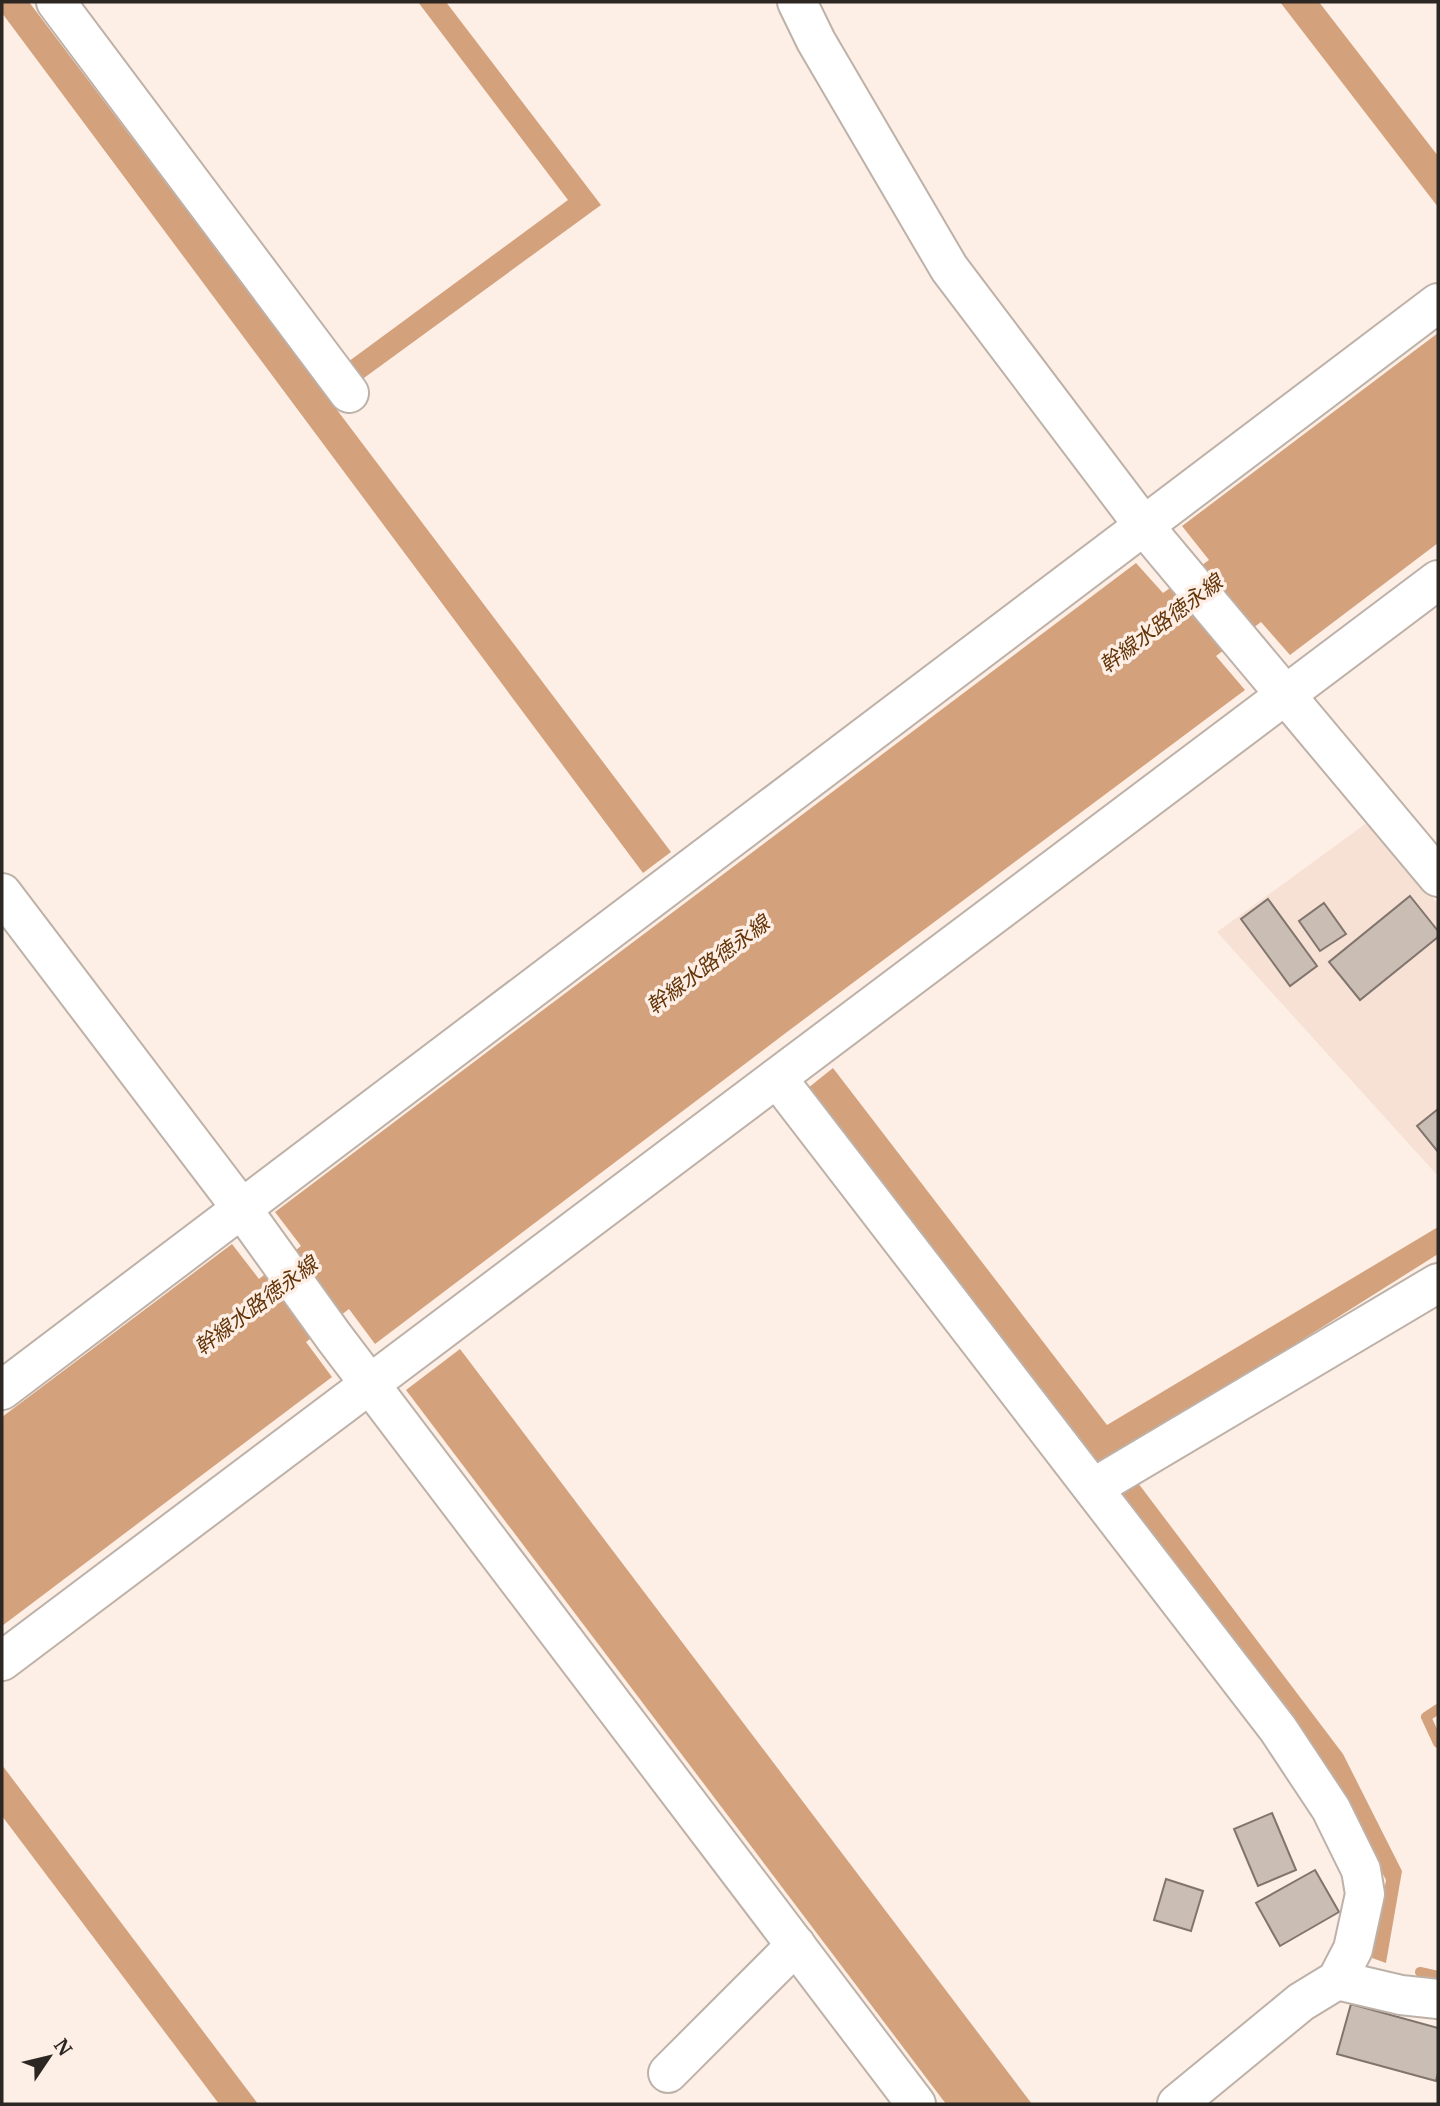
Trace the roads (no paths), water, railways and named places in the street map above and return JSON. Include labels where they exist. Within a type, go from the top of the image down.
[{"type":"street","points":[[56,2],[339,379]]},
{"type":"street","points":[[797,2],[816,41],[949,268],[1144,526],[1438,877]]},
{"type":"street","points":[[2,1391],[1438,303]]},
{"type":"street","points":[[2,1661],[1438,580]]},
{"type":"street","points":[[2,893],[242,1209],[334,1337],[916,2104]]},
{"type":"street","points":[[777,1078],[1279,1729],[1331,1809],[1362,1870],[1365,1894],[1353,1948],[1337,1980],[1301,2002],[1177,2104]]},
{"type":"street","points":[[1093,1488],[1438,1283]]},
{"type":"street","points":[[668,2073],[796,1945]]},
{"type":"street","points":[[1337,1980],[1438,1999]]},
{"type":"water","points":[[2,2],[29,2],[318,384],[568,200],[418,2],[446,2],[601,205],[331,402],[671,852],[643,873],[2,13]]},
{"type":"water","points":[[1280,2],[1319,2],[1438,156],[1438,207]]},
{"type":"water","name":"幹線水路徳永線","points":[[1438,333],[1438,543],[1290,655],[1261,622],[1216,656],[1245,690],[375,1344],[349,1309],[306,1342],[332,1377],[2,1626],[2,1417],[232,1244],[259,1279],[301,1246],[275,1212],[1136,563],[1163,593],[1209,560],[1182,526]]},
{"type":"water","points":[[833,1068],[1107,1425],[1438,1227],[1438,1254],[1099,1468],[808,1088]]},
{"type":"water","points":[[460,1349],[1032,2104],[946,2104],[406,1390]]},
{"type":"water","points":[[1135,1479],[1343,1754],[1402,1871],[1386,1963],[1372,1958],[1386,1880],[1322,1759],[1120,1493]]},
{"type":"water","points":[[2,1765],[258,2104],[219,2104],[2,1816]]},
{"type":"waterway","points":[[1438,1709],[1426,1717],[1438,1743]]},
{"type":"waterway","points":[[1420,1972],[1438,1976]]}]
